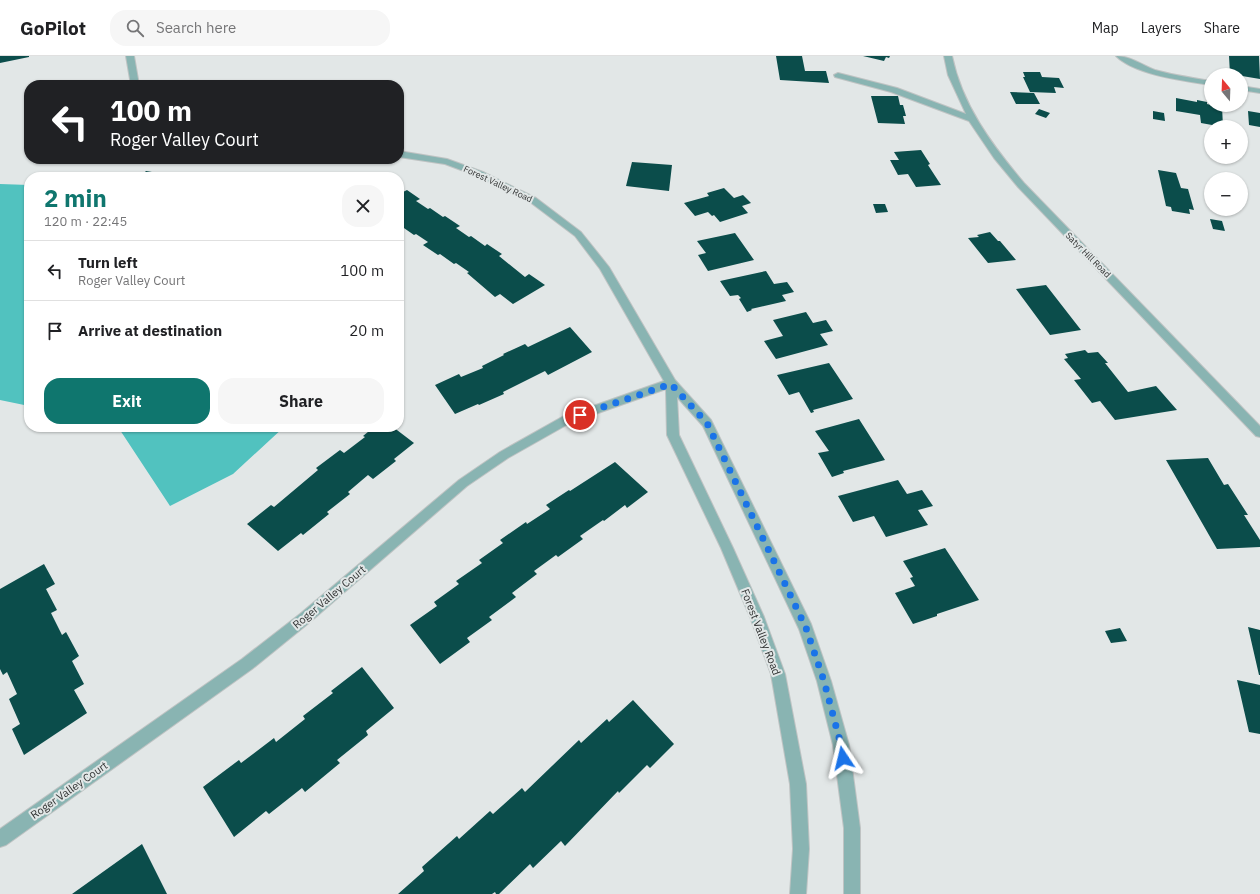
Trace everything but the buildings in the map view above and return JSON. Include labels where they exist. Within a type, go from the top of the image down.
[{"type":"street","points":[[130,56],[134,80]]},
{"type":"street","name":"Satyr Hill Road","points":[[948,56],[952,75],[972,119],[997,156],[1035,201],[1260,433]]},
{"type":"street","points":[[1120,56],[1129,62],[1159,73],[1204,82]]},
{"type":"street","points":[[838,75],[894,90],[972,119]]},
{"type":"street","points":[[1248,89],[1260,91]]},
{"type":"street","name":"Forest Valley Road","points":[[404,155],[447,162],[480,174],[533,200],[578,234],[604,267],[671,384],[707,423],[806,628],[824,681],[841,745],[852,828],[852,894]]},
{"type":"street","name":"Forest Valley Road","points":[[671,384],[673,435],[754,610],[778,674],[798,784],[801,849],[798,894]]},
{"type":"street","name":"Roger Valley Court","points":[[0,838],[247,664],[305,618],[463,483],[504,455],[566,420],[671,384]]},
{"type":"shaded area","points":[[0,184],[24,185],[24,405],[0,400]]},
{"type":"shaded area","points":[[121,432],[279,432],[233,474],[170,506]]},
{"type":"route","points":[[580,415],[671,384],[707,423],[806,628],[824,681],[843,758]]}]
